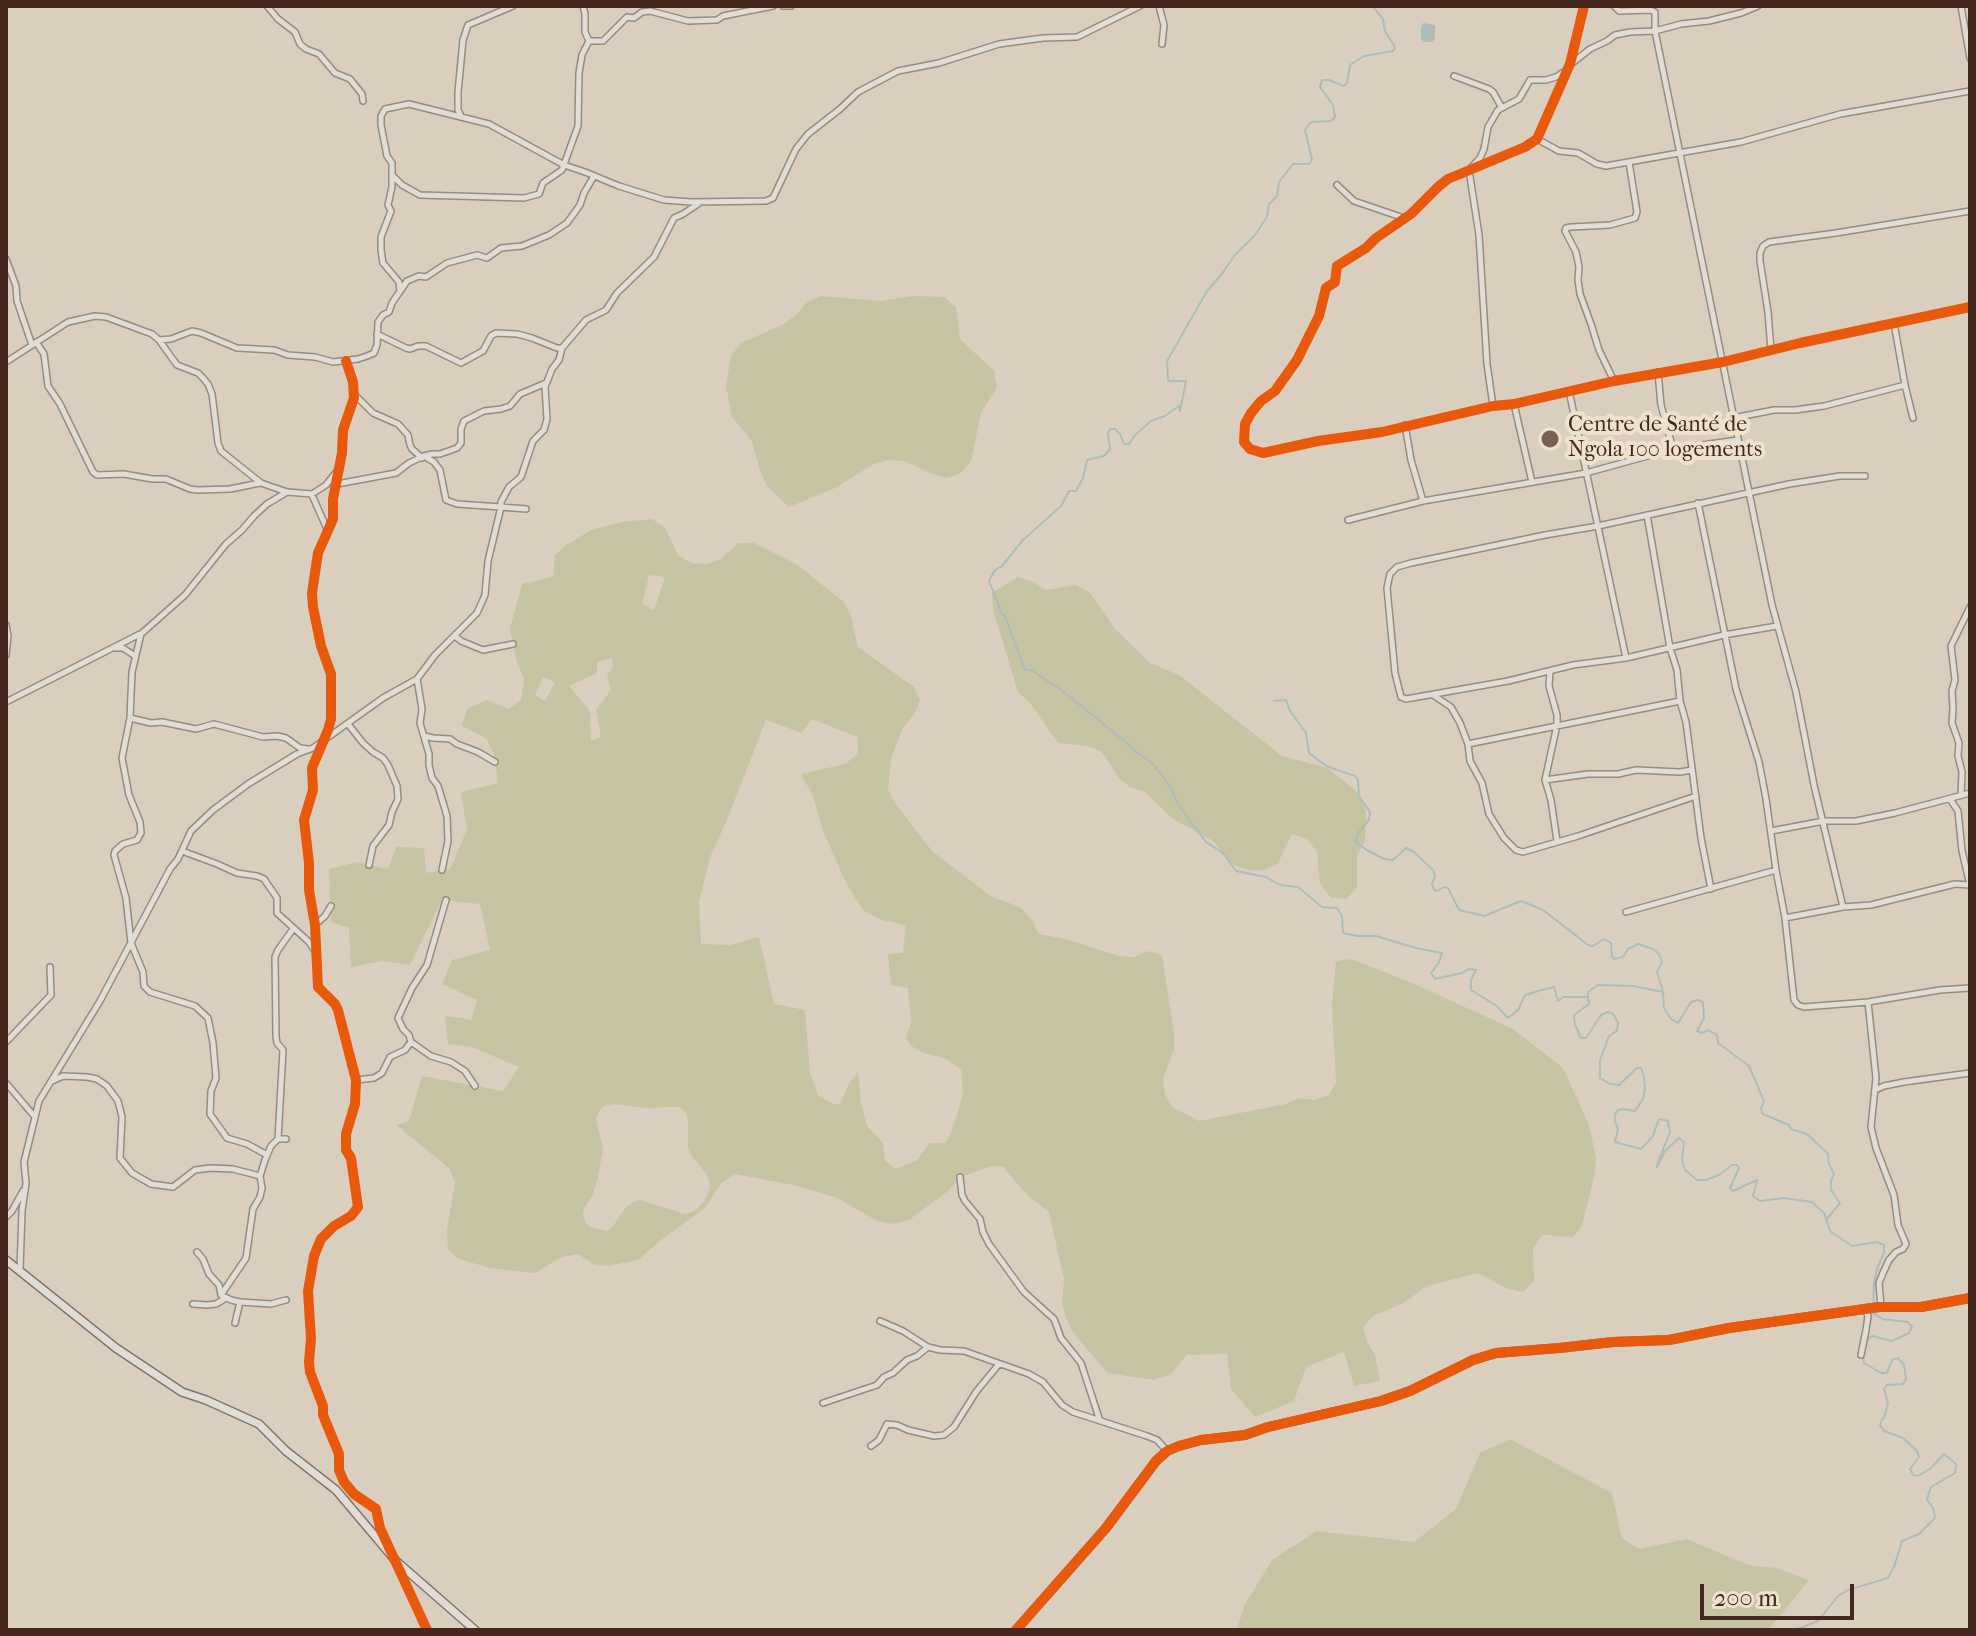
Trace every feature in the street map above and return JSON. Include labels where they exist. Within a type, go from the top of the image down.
[{"type":"street","points":[[267,6],[295,32],[300,44],[319,54],[335,73],[350,79],[362,94],[363,101]]},
{"type":"street","points":[[461,117],[458,92],[463,40],[468,25],[513,6]]},
{"type":"street","points":[[583,6],[585,32],[589,41]]},
{"type":"street","points":[[589,41],[603,41],[627,17],[634,18],[642,12],[650,11],[688,21],[717,20],[723,16],[773,6]]},
{"type":"street","points":[[783,6],[791,6]]},
{"type":"street","points":[[400,291],[399,282],[383,263],[381,250],[381,237],[391,211],[388,205],[392,163],[387,156],[381,125],[385,109],[409,104],[489,124],[564,165],[664,200],[766,201],[773,198],[796,149],[808,134],[858,92],[898,71],[939,63],[999,44],[1077,37],[1140,6]]},
{"type":"street","points":[[1159,6],[1164,25],[1162,44]]},
{"type":"street","points":[[1584,6],[1569,67],[1537,139],[1439,186],[1405,218],[1337,266],[1335,282],[1326,288],[1319,316],[1297,360],[1275,391],[1261,401],[1245,424],[1244,442],[1250,449],[1263,453],[1382,432],[1614,381],[1723,362],[1970,307]]},
{"type":"street","points":[[1614,6],[1619,11],[1655,12],[1655,31],[1748,493],[1843,907]]},
{"type":"street","points":[[1469,170],[1480,158],[1488,127],[1498,110],[1519,99],[1530,80],[1556,77],[1590,49],[1615,35],[1723,18],[1758,6]]},
{"type":"street","points":[[1961,6],[1970,58]]},
{"type":"street","points":[[392,175],[420,195],[524,198],[539,194],[543,183],[562,170],[578,126],[579,73],[582,55],[589,41]]},
{"type":"street","points":[[1454,76],[1489,89],[1502,108]]},
{"type":"street","points":[[1537,139],[1559,151],[1578,153],[1606,166],[1741,142],[1840,114],[1970,91]]},
{"type":"street","points":[[1614,381],[1599,350],[1580,294],[1576,252],[1565,231],[1566,228],[1610,225],[1635,218],[1637,212],[1629,162]]},
{"type":"street","points":[[1469,170],[1479,235],[1487,364],[1493,406]]},
{"type":"street","points":[[159,340],[192,331],[237,348],[274,350],[333,362],[358,359],[374,353],[378,322],[389,312],[407,281],[426,277],[447,263],[477,255],[487,258],[501,248],[522,246],[549,235],[567,223],[594,176]]},
{"type":"street","points":[[1337,185],[1354,201],[1405,218]]},
{"type":"street","points":[[19,1271],[26,1183],[24,1162],[39,1101],[100,1001],[191,831],[248,784],[323,742],[383,698],[417,679],[435,655],[477,613],[485,595],[488,561],[505,492],[521,477],[533,441],[544,430],[547,419],[545,387],[562,348],[586,320],[606,310],[617,293],[654,257],[674,218],[703,202]]},
{"type":"street","points":[[1771,350],[1760,253],[1763,246],[1769,242],[1970,211]]},
{"type":"street","points":[[6,259],[16,286],[17,301],[34,343],[44,354],[48,386],[93,472],[97,475],[124,474],[166,479],[198,490],[230,489],[261,483]]},
{"type":"street","points":[[6,362],[68,322],[95,316],[106,317],[143,330],[159,340],[177,365],[198,373],[212,394],[221,451],[261,483],[287,492],[312,494],[326,485],[340,468]]},
{"type":"street","points":[[1894,323],[1913,418]]},
{"type":"street","points":[[377,334],[406,348],[426,346],[461,363],[483,351],[496,333],[517,334],[562,348]]},
{"type":"street","points":[[346,361],[354,395],[344,421],[333,519],[318,553],[312,593],[321,646],[330,666],[331,719],[312,768],[313,790],[304,820],[315,925],[316,980],[318,987],[338,1010],[356,1080],[355,1104],[346,1134],[346,1150],[351,1158],[358,1207],[321,1239],[314,1256],[308,1291],[309,1362],[323,1415],[339,1454],[339,1470],[344,1482],[354,1494],[376,1509],[380,1528],[427,1630]]},
{"type":"street","points":[[1658,372],[1664,417],[1673,449]]},
{"type":"street","points":[[337,484],[396,473],[423,457],[457,448],[461,443],[464,421],[484,411],[510,406],[520,394],[546,383]]},
{"type":"street","points":[[1733,418],[1774,410],[1824,406],[1905,385]]},
{"type":"street","points":[[1569,391],[1626,658]]},
{"type":"street","points":[[354,395],[373,413],[398,424],[408,435],[410,445],[434,462],[440,470],[446,500],[457,504],[526,509]]},
{"type":"street","points":[[1514,404],[1532,482]]},
{"type":"street","points":[[1405,425],[1423,501]]},
{"type":"street","points":[[1348,520],[1423,501],[1586,473],[1673,449],[1738,440]]},
{"type":"street","points":[[1777,626],[1406,699],[1401,697],[1398,687],[1387,588],[1390,574],[1397,567],[1748,493],[1826,478],[1865,476]]},
{"type":"street","points":[[6,702],[141,634],[185,595],[226,544],[254,516],[287,492]]},
{"type":"street","points":[[312,494],[327,530]]},
{"type":"street","points":[[1698,503],[1736,689],[1759,762],[1785,918],[1794,1000],[1804,1007],[1970,988]]},
{"type":"street","points":[[1647,515],[1686,722],[1711,889]]},
{"type":"street","points":[[1961,795],[1959,743],[1952,723],[1955,680],[1951,646],[1970,607]]},
{"type":"street","points":[[6,625],[6,655]]},
{"type":"street","points":[[141,634],[135,656],[130,718],[122,758],[141,833],[137,840],[123,844],[114,855],[126,898],[131,943],[143,972],[144,986],[150,992],[195,1006],[208,1018],[216,1078],[211,1091],[210,1114],[227,1138],[267,1155]]},
{"type":"street","points":[[455,636],[483,650],[513,644]]},
{"type":"street","points":[[115,648],[123,648],[135,656]]},
{"type":"street","points":[[1550,671],[1549,686],[1557,725],[1545,780],[1557,841]]},
{"type":"street","points":[[417,679],[422,709],[420,723],[429,765],[447,816],[448,841],[442,870]]},
{"type":"street","points":[[1432,695],[1451,707],[1460,723],[1470,761],[1482,783],[1489,814],[1516,850],[1523,852],[1696,796]]},
{"type":"street","points":[[1468,744],[1680,701]]},
{"type":"street","points":[[130,718],[196,729],[214,724],[263,737],[286,738],[309,750]]},
{"type":"street","points":[[348,724],[363,743],[383,758],[397,786],[398,799],[389,825],[373,846],[369,865]]},
{"type":"street","points":[[424,735],[450,739],[495,762]]},
{"type":"street","points":[[1545,780],[1636,770],[1692,770]]},
{"type":"street","points":[[1771,831],[1824,821],[1856,821],[1970,793]]},
{"type":"street","points":[[1785,918],[1871,905],[1955,884],[1970,885],[1962,851],[1958,811],[1950,799]]},
{"type":"street","points":[[182,851],[237,873],[264,879],[277,898],[277,913],[309,942],[317,954]]},
{"type":"street","points":[[1626,912],[1776,870]]},
{"type":"street","points":[[446,900],[427,965],[398,1018],[411,1042],[431,1056],[451,1062],[465,1071],[475,1086]]},
{"type":"street","points":[[315,925],[331,906]]},
{"type":"street","points":[[193,1304],[216,1304],[246,1258],[253,1209],[262,1188],[260,1176],[271,1146],[278,1139],[283,1050],[276,1036],[275,957],[293,929]]},
{"type":"street","points":[[6,1042],[51,995],[50,967]]},
{"type":"street","points":[[1868,1002],[1876,1078],[1871,1127],[1894,1195],[1898,1225],[1906,1244],[1889,1260],[1883,1273],[1879,1283],[1880,1307]]},
{"type":"street","points":[[356,1080],[374,1078],[382,1073],[390,1057],[405,1050],[411,1042]]},
{"type":"street","points":[[1875,1090],[1894,1084],[1970,1073]]},
{"type":"street","points":[[51,1081],[63,1076],[87,1077],[107,1086],[118,1101],[122,1117],[120,1158],[132,1173],[151,1184],[173,1187],[195,1170],[210,1168],[233,1169],[260,1176]]},
{"type":"street","points":[[6,1083],[35,1117]]},
{"type":"street","points":[[278,1139],[286,1139]]},
{"type":"street","points":[[960,1177],[962,1195],[980,1219],[989,1244],[1024,1292],[1054,1319],[1061,1338],[1081,1363],[1100,1421]]},
{"type":"street","points":[[6,1217],[26,1183]]},
{"type":"street","points":[[197,1252],[224,1296],[240,1302],[271,1304],[286,1300]]},
{"type":"street","points":[[6,1260],[116,1348],[182,1392],[259,1424],[286,1451],[336,1490],[396,1561],[475,1630]]},
{"type":"street","points":[[1016,1630],[1106,1528],[1156,1461],[1167,1451],[1201,1440],[1245,1435],[1381,1401],[1496,1353],[1669,1340],[1729,1328],[1880,1307],[1921,1307],[1970,1298]]},
{"type":"street","points":[[235,1323],[240,1302]]},
{"type":"street","points":[[1861,1355],[1868,1316],[1866,1309]]},
{"type":"street","points":[[880,1321],[928,1347],[964,1351],[1029,1374],[1043,1382],[1073,1412],[1157,1440],[1167,1451]]},
{"type":"street","points":[[823,1403],[877,1385],[928,1347]]},
{"type":"street","points":[[871,1446],[879,1440],[887,1424],[934,1436],[944,1435],[954,1427],[976,1392],[999,1364]]},
{"type":"shaded area","points":[[1423,23],[1435,25],[1432,42],[1421,39]]},
{"type":"shaded area","points":[[820,296],[881,301],[913,296],[944,297],[956,307],[960,339],[994,371],[997,387],[981,413],[971,461],[961,473],[947,478],[905,461],[889,460],[874,464],[835,488],[789,507],[767,486],[752,441],[732,417],[726,386],[731,356],[741,343],[784,324],[806,303]]},
{"type":"shaded area","points":[[652,519],[665,528],[678,555],[691,563],[707,564],[721,559],[738,543],[754,543],[796,564],[844,602],[851,616],[858,647],[914,687],[920,700],[914,715],[903,728],[891,758],[888,789],[932,851],[992,897],[1020,907],[1039,934],[1119,956],[1134,957],[1147,951],[1162,955],[1174,1033],[1174,1049],[1163,1079],[1165,1094],[1172,1107],[1199,1121],[1286,1104],[1299,1098],[1314,1100],[1329,1095],[1336,1082],[1332,1006],[1336,961],[1351,959],[1513,1029],[1563,1068],[1589,1125],[1596,1158],[1582,1225],[1573,1237],[1542,1235],[1533,1249],[1534,1281],[1523,1292],[1506,1288],[1478,1273],[1427,1286],[1402,1304],[1373,1316],[1363,1327],[1375,1355],[1380,1381],[1354,1386],[1344,1352],[1306,1367],[1294,1401],[1255,1417],[1231,1389],[1227,1354],[1187,1355],[1171,1374],[1153,1380],[1108,1373],[1068,1323],[1062,1303],[1064,1279],[1049,1212],[1028,1196],[1003,1167],[992,1166],[960,1177],[948,1191],[909,1220],[893,1224],[878,1221],[837,1198],[798,1186],[735,1174],[721,1183],[705,1208],[638,1260],[608,1266],[593,1264],[578,1254],[562,1257],[535,1273],[490,1268],[459,1259],[448,1249],[447,1231],[455,1182],[449,1168],[396,1125],[409,1121],[422,1076],[503,1091],[519,1067],[472,1047],[448,1044],[445,1016],[472,1020],[477,1000],[442,984],[452,960],[490,950],[480,904],[442,900],[410,965],[382,961],[351,967],[349,928],[331,922],[329,869],[357,862],[388,869],[396,847],[424,848],[426,873],[450,869],[467,830],[461,792],[498,783],[494,754],[487,739],[462,726],[467,709],[487,700],[508,709],[521,700],[524,679],[510,629],[522,584],[553,577],[555,555],[565,546],[591,530]],"holes":[[[649,575],[665,577],[654,610],[642,604]],[[612,658],[613,667],[607,675],[611,690],[596,710],[601,737],[591,741],[590,711],[569,686],[597,673],[597,662]],[[543,677],[555,682],[545,701],[535,695]],[[812,719],[858,737],[858,754],[845,764],[801,774],[813,796],[823,831],[847,885],[864,911],[882,920],[906,925],[903,953],[888,954],[891,985],[908,988],[911,1021],[906,1039],[914,1048],[944,1058],[961,1069],[963,1093],[946,1143],[930,1143],[917,1160],[896,1169],[885,1160],[883,1143],[867,1126],[858,1072],[840,1104],[833,1104],[818,1095],[810,1073],[805,1010],[774,1004],[759,937],[731,945],[701,944],[699,901],[711,855],[766,720],[802,733]],[[613,1104],[646,1108],[680,1107],[688,1121],[691,1155],[709,1180],[710,1187],[704,1202],[693,1212],[685,1214],[640,1200],[626,1207],[607,1231],[592,1228],[586,1223],[584,1208],[593,1195],[603,1149],[596,1119],[599,1111]]]},
{"type":"shaded area","points":[[1018,577],[1046,590],[1076,585],[1089,592],[1116,630],[1150,663],[1179,675],[1282,756],[1327,768],[1360,794],[1366,811],[1365,841],[1357,856],[1357,887],[1347,899],[1331,898],[1320,883],[1317,852],[1307,839],[1292,834],[1278,863],[1265,870],[1249,870],[1234,865],[1213,841],[1173,819],[1145,792],[1130,787],[1119,778],[1102,752],[1088,746],[1058,743],[1030,703],[1018,692],[993,610],[992,593]]},
{"type":"shaded area","points":[[1510,1439],[1612,1493],[1622,1538],[1639,1549],[1687,1539],[1748,1565],[1776,1568],[1809,1580],[1768,1630],[1237,1630],[1244,1606],[1272,1560],[1317,1531],[1414,1542],[1456,1509],[1480,1453]]},
{"type":"waterway","points":[[1372,6],[1383,19],[1385,31],[1395,47],[1393,51],[1364,56],[1350,65],[1344,86],[1322,80],[1320,87],[1333,105],[1335,117],[1331,121],[1311,122],[1305,130],[1312,160],[1309,164],[1293,164],[1279,182],[1277,196],[1269,204],[1267,217],[1207,291],[1167,361],[1168,381],[1186,381],[1180,411],[1179,406],[1151,421],[1129,444],[1124,444],[1120,434],[1110,429],[1110,449],[1104,456],[1087,460],[1076,491],[1069,491],[1061,506],[1023,540],[995,570],[989,581],[1025,670],[1031,670],[1060,689],[1152,763],[1206,842],[1223,853],[1236,871],[1266,877],[1280,885],[1298,887],[1322,907],[1337,908],[1342,916],[1343,933],[1376,936],[1442,953],[1431,973],[1435,979],[1469,969],[1476,970],[1471,980],[1471,990],[1497,1006],[1508,1018],[1518,1010],[1525,995],[1542,990],[1554,987],[1558,1001],[1563,997],[1588,997],[1589,1004],[1574,1015],[1581,1038],[1586,1038],[1601,1015],[1608,1012],[1618,1023],[1617,1031],[1609,1036],[1600,1060],[1600,1078],[1619,1085],[1637,1068],[1641,1068],[1644,1077],[1643,1099],[1635,1111],[1623,1109],[1615,1114],[1618,1129],[1615,1142],[1641,1149],[1653,1136],[1659,1119],[1668,1121],[1670,1132],[1657,1167],[1665,1151],[1679,1138],[1684,1142],[1682,1160],[1685,1170],[1697,1180],[1706,1180],[1737,1165],[1739,1168],[1730,1188],[1733,1191],[1757,1180],[1753,1196],[1760,1201],[1784,1198],[1812,1202],[1824,1213],[1830,1231],[1852,1246],[1877,1242],[1884,1245],[1874,1283],[1873,1313],[1882,1319],[1908,1322],[1912,1327],[1909,1333],[1892,1341],[1872,1336],[1867,1340]]},
{"type":"waterway","points":[[1274,701],[1286,700],[1306,733],[1309,753],[1326,766],[1355,776],[1358,780],[1359,796],[1370,812],[1369,820],[1358,833],[1356,842],[1365,849],[1393,860],[1406,848],[1414,852],[1434,871],[1434,890],[1448,888],[1459,910],[1484,916],[1521,901],[1543,910],[1588,945],[1593,946],[1604,939],[1611,943],[1612,957],[1615,959],[1623,957],[1628,949],[1638,944],[1659,954],[1662,962],[1657,972],[1664,1008],[1671,1019],[1678,1023],[1691,1002],[1703,1002],[1704,1018],[1697,1031],[1702,1033],[1708,1030],[1717,1035],[1718,1043],[1749,1066],[1764,1101],[1763,1114],[1807,1134],[1828,1154],[1834,1174],[1831,1190],[1840,1203],[1827,1219]]},
{"type":"waterway","points":[[1588,996],[1588,992],[1598,985],[1633,986],[1663,992]]},
{"type":"waterway","points":[[1795,1630],[1818,1621],[1838,1596],[1848,1590],[1888,1578],[1902,1541],[1919,1534],[1935,1518],[1927,1499],[1931,1487],[1955,1473],[1956,1464],[1944,1454],[1931,1468],[1918,1476],[1913,1475],[1910,1469],[1919,1457],[1917,1451],[1903,1438],[1884,1431],[1880,1425],[1888,1403],[1884,1389],[1887,1385],[1903,1384],[1906,1379],[1904,1365],[1898,1358],[1892,1360],[1887,1373],[1881,1373],[1864,1363],[1863,1354]]},
{"type":"cycle path","points":[[1584,6],[1570,64],[1537,139],[1448,179],[1411,214],[1337,266],[1335,282],[1326,288],[1319,316],[1297,360],[1275,391],[1261,401],[1245,424],[1244,442],[1250,449],[1263,453],[1382,432],[1614,381],[1723,362],[1970,307]]},
{"type":"cycle path","points":[[346,361],[353,382],[354,398],[343,430],[333,519],[318,553],[312,593],[321,646],[331,674],[331,719],[312,768],[313,790],[304,820],[318,987],[338,1010],[356,1080],[355,1104],[346,1134],[346,1150],[351,1158],[358,1207],[321,1239],[314,1256],[308,1291],[309,1362],[323,1415],[339,1454],[339,1470],[344,1482],[354,1494],[376,1509],[380,1528],[427,1630]]},
{"type":"cycle path","points":[[1016,1630],[1106,1528],[1156,1461],[1179,1446],[1245,1435],[1381,1401],[1496,1353],[1669,1340],[1729,1328],[1879,1307],[1921,1307],[1970,1298]]},
{"type":"place","name":"Centre de Santé de Ngola 100 logements","points":[[1550,439]]}]
